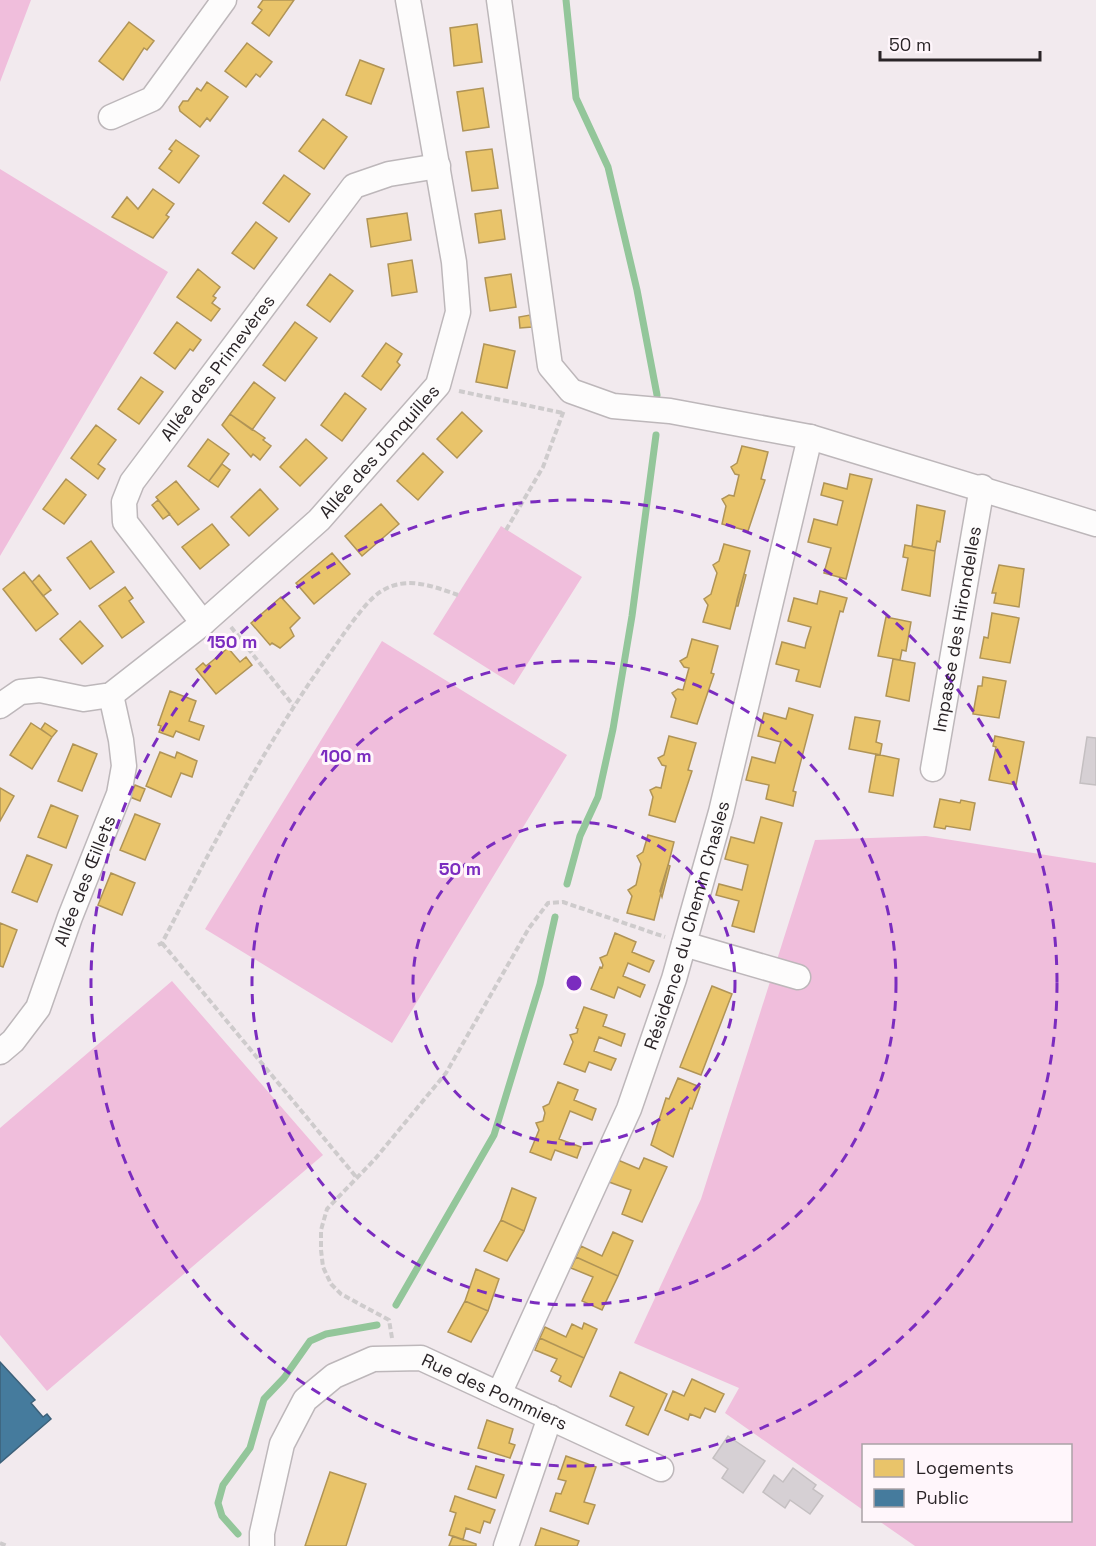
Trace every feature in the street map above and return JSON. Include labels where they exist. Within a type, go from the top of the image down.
[{"type":"street","points":[[111,117],[152,99],[224,0]]},
{"type":"street","name":"Allée des Jonquilles","points":[[111,696],[210,616],[320,520],[438,385],[458,312],[454,262],[408,0]]},
{"type":"street","points":[[499,0],[550,366],[567,402],[670,411],[810,436],[982,487],[1096,524]]},
{"type":"street","name":"Allée des Primevères","points":[[210,616],[125,522],[124,502],[132,482],[354,186],[389,174],[438,166]]},
{"type":"street","name":"Résidence du Chemin Chasles","points":[[499,1394],[629,1109],[684,944],[721,812],[810,436]]},
{"type":"street","name":"Impasse des Hirondelles","points":[[933,769],[982,487]]},
{"type":"street","points":[[0,706],[20,692],[40,690],[84,699],[111,696]]},
{"type":"street","name":"Allée des Œillets","points":[[0,1052],[13,1041],[38,1008],[70,917],[119,794],[124,766],[111,696]]},
{"type":"street","points":[[684,944],[798,977]]},
{"type":"street","name":"Rue des Pommiers","points":[[262,1546],[262,1533],[282,1444],[304,1400],[334,1376],[373,1359],[421,1358],[661,1469]]},
{"type":"street","points":[[506,1546],[550,1416]]},
{"type":"path","points":[[438,385],[567,402],[543,467],[506,530]]},
{"type":"path","points":[[357,1178],[160,944],[235,803],[293,705],[344,634],[378,593],[390,587],[419,581],[458,595]]},
{"type":"path","points":[[210,616],[293,705]]},
{"type":"path","points":[[393,1357],[389,1320],[341,1294],[331,1284],[323,1267],[321,1230],[327,1209],[357,1178],[446,1073],[530,928],[548,903],[563,902],[684,944]]},
{"type":"path","points":[[0,1543],[7,1546]]},
{"type":"shaded area","points":[[0,0],[31,0],[0,82]]},
{"type":"shaded area","points":[[0,169],[168,272],[0,556]]},
{"type":"shaded area","points":[[501,526],[582,577],[514,685],[433,634]]},
{"type":"shaded area","points":[[382,641],[567,755],[392,1043],[205,929]]},
{"type":"shaded area","points":[[926,836],[1096,863],[1096,1546],[915,1546],[880,1522],[1072,1522],[1072,1444],[862,1444],[862,1509],[725,1413],[739,1388],[634,1343],[701,1199],[815,840]]},
{"type":"shaded area","points":[[172,981],[323,1155],[47,1391],[0,1335],[0,1128]]},
{"type":"building: Logements","points":[[263,0],[294,0],[269,36],[252,23],[262,10],[258,7]]},
{"type":"building: Logements","points":[[129,22],[154,41],[147,50],[144,48],[123,80],[99,61]]},
{"type":"building: Logements","points":[[477,24],[482,62],[454,66],[450,28]]},
{"type":"building: Logements","points":[[247,43],[272,62],[260,77],[256,74],[246,87],[225,71]]},
{"type":"building: Logements","points":[[360,60],[384,69],[371,104],[346,95]]},
{"type":"building: Logements","points":[[207,82],[228,97],[210,121],[207,118],[200,127],[180,111],[179,107],[183,101],[188,101],[197,88],[201,91]]},
{"type":"building: Logements","points":[[483,88],[489,127],[463,131],[457,92]]},
{"type":"building: Logements","points":[[323,119],[347,137],[324,169],[299,151]]},
{"type":"building: Logements","points":[[176,140],[199,156],[179,183],[159,168],[172,151],[169,149]]},
{"type":"building: Logements","points":[[492,149],[498,188],[472,191],[466,152]]},
{"type":"building: Logements","points":[[284,175],[310,194],[289,222],[263,203]]},
{"type":"building: Logements","points":[[153,189],[174,204],[166,215],[169,217],[153,238],[112,217],[127,197],[138,209]]},
{"type":"building: Logements","points":[[501,210],[505,239],[479,243],[475,214]]},
{"type":"building: Logements","points":[[407,213],[411,240],[371,247],[367,219]]},
{"type":"building: Logements","points":[[256,222],[277,238],[254,269],[232,253]]},
{"type":"building: Logements","points":[[412,260],[417,292],[392,296],[388,264]]},
{"type":"building: Logements","points":[[198,269],[220,287],[213,296],[216,298],[212,303],[220,309],[211,321],[177,297]]},
{"type":"building: Logements","points":[[330,274],[353,291],[330,322],[307,305]]},
{"type":"building: Logements","points":[[511,274],[516,307],[490,311],[485,278]]},
{"type":"building: Logements","points":[[530,315],[532,327],[520,328],[519,317]]},
{"type":"building: Logements","points":[[177,322],[201,340],[193,351],[190,349],[175,369],[154,353]]},
{"type":"building: Logements","points":[[295,322],[317,338],[285,381],[263,365]]},
{"type":"building: Logements","points":[[386,343],[402,354],[397,362],[400,365],[381,390],[362,376]]},
{"type":"building: Logements","points":[[484,344],[515,351],[507,388],[476,382]]},
{"type":"building: Logements","points":[[141,377],[163,392],[139,424],[118,409]]},
{"type":"building: Logements","points":[[254,382],[275,398],[252,430],[230,414]]},
{"type":"building: Logements","points":[[345,393],[366,409],[342,441],[321,425]]},
{"type":"building: Logements","points":[[462,412],[482,431],[457,458],[437,439]]},
{"type":"building: Logements","points":[[230,414],[265,438],[263,440],[271,446],[260,460],[253,454],[251,457],[222,425]]},
{"type":"building: Logements","points":[[96,425],[116,440],[98,464],[105,469],[98,479],[71,458]]},
{"type":"building: Logements","points":[[208,439],[229,454],[209,481],[188,466]]},
{"type":"building: Logements","points":[[306,439],[327,458],[300,486],[280,467]]},
{"type":"building: Logements","points":[[742,446],[768,452],[761,479],[765,480],[748,531],[722,524],[726,506],[722,499],[729,495],[734,496],[739,475],[735,474],[731,467],[737,463]]},
{"type":"building: Logements","points":[[423,453],[443,472],[418,500],[397,481]]},
{"type":"building: Logements","points":[[222,464],[230,470],[218,487],[209,481]]},
{"type":"building: Logements","points":[[850,474],[872,479],[846,579],[824,573],[831,548],[808,542],[814,519],[837,525],[843,501],[821,495],[824,483],[847,489]]},
{"type":"building: Logements","points":[[66,479],[86,495],[64,524],[43,509]]},
{"type":"building: Logements","points":[[176,481],[199,509],[178,525],[156,497]]},
{"type":"building: Logements","points":[[260,489],[278,509],[249,536],[231,517]]},
{"type":"building: Logements","points":[[158,500],[170,514],[163,519],[152,505]]},
{"type":"building: Logements","points":[[381,504],[399,524],[362,556],[345,536]]},
{"type":"building: Logements","points":[[917,505],[945,511],[940,542],[937,541],[935,551],[912,547]]},
{"type":"building: Logements","points":[[212,524],[229,545],[200,569],[182,547]]},
{"type":"building: Logements","points":[[91,541],[114,572],[90,589],[67,558]]},
{"type":"building: Logements","points":[[724,544],[750,551],[730,629],[703,622],[708,605],[704,599],[711,594],[717,573],[713,565],[719,561]]},
{"type":"building: Logements","points":[[905,545],[935,551],[930,596],[902,590],[908,558],[903,557]]},
{"type":"building: Logements","points":[[332,553],[350,574],[314,604],[296,583]]},
{"type":"building: Logements","points":[[999,565],[1024,569],[1019,607],[994,603],[996,593],[992,593]]},
{"type":"building: Logements","points":[[24,572],[58,614],[36,631],[3,589]]},
{"type":"building: Logements","points":[[744,574],[746,575],[738,606],[736,606],[737,600]]},
{"type":"building: Logements","points":[[39,575],[51,590],[43,596],[32,582]]},
{"type":"building: Logements","points":[[125,587],[133,598],[129,601],[144,622],[122,638],[99,606]]},
{"type":"building: Logements","points":[[820,591],[847,598],[843,612],[840,611],[820,687],[796,681],[799,670],[776,664],[782,642],[805,648],[811,627],[788,621],[794,598],[817,604]]},
{"type":"building: Logements","points":[[281,597],[300,618],[290,628],[294,636],[280,648],[272,643],[270,645],[251,623]]},
{"type":"building: Logements","points":[[992,613],[1019,618],[1010,663],[980,658],[984,637],[988,638]]},
{"type":"building: Logements","points":[[886,617],[911,622],[906,651],[902,650],[900,660],[878,656]]},
{"type":"building: Logements","points":[[80,621],[103,646],[82,664],[60,639]]},
{"type":"building: Logements","points":[[692,639],[718,646],[711,673],[714,674],[697,724],[671,717],[676,699],[672,693],[678,689],[683,690],[689,668],[684,667],[680,661],[687,657]]},
{"type":"building: Logements","points":[[228,648],[240,662],[246,657],[252,665],[216,694],[196,669],[203,663],[206,666]]},
{"type":"building: Logements","points":[[893,659],[915,663],[909,701],[886,696]]},
{"type":"building: Logements","points":[[983,677],[1006,681],[999,718],[973,714],[978,686],[982,686]]},
{"type":"building: Logements","points":[[170,691],[196,701],[189,721],[204,726],[199,740],[176,731],[173,737],[159,732],[161,726],[158,725]]},
{"type":"building: Logements","points":[[789,708],[813,715],[793,791],[796,792],[793,806],[766,799],[769,785],[746,780],[752,757],[775,763],[781,742],[758,736],[764,713],[786,719]]},
{"type":"building: Logements","points":[[855,717],[880,721],[876,742],[882,744],[880,755],[849,749]]},
{"type":"building: Logements","points":[[31,723],[52,737],[32,769],[10,755]]},
{"type":"building: Logements","points":[[45,723],[57,731],[52,737],[41,729]]},
{"type":"building: Logements","points":[[669,736],[696,743],[688,770],[692,771],[675,822],[649,815],[653,797],[650,790],[656,787],[661,788],[666,766],[662,765],[658,758],[664,755]]},
{"type":"building: Logements","points":[[995,736],[1024,742],[1016,785],[989,780],[996,747],[993,746]]},
{"type":"building: Logements","points":[[73,744],[97,754],[82,791],[58,781]]},
{"type":"building: Logements","points":[[160,752],[175,758],[177,752],[197,761],[192,777],[181,773],[171,797],[146,786]]},
{"type":"building: Logements","points":[[876,754],[899,759],[893,796],[869,792]]},
{"type":"building: Logements","points":[[135,785],[145,789],[140,801],[130,797]]},
{"type":"building: Logements","points":[[0,788],[14,796],[0,821]]},
{"type":"building: Logements","points":[[940,799],[975,803],[970,830],[946,826],[945,829],[934,827]]},
{"type":"building: Logements","points":[[51,805],[78,816],[66,848],[38,837]]},
{"type":"building: Logements","points":[[135,814],[160,824],[145,860],[120,850]]},
{"type":"building: Logements","points":[[761,817],[782,823],[754,932],[732,926],[739,901],[716,895],[719,884],[742,890],[748,865],[725,859],[731,837],[754,843]]},
{"type":"building: Logements","points":[[648,835],[674,842],[654,920],[627,913],[632,896],[628,890],[636,885],[641,864],[637,856],[643,852]]},
{"type":"building: Logements","points":[[27,855],[52,865],[37,902],[12,892]]},
{"type":"building: Logements","points":[[668,865],[670,866],[662,897],[660,891]]},
{"type":"building: Logements","points":[[111,873],[135,883],[122,915],[98,905]]},
{"type":"building: Logements","points":[[0,923],[17,930],[3,967],[0,966]]},
{"type":"building: Logements","points":[[615,933],[636,942],[632,952],[654,961],[649,972],[628,963],[623,976],[645,985],[640,997],[618,987],[614,998],[591,989],[603,965],[600,958],[607,955]]},
{"type":"building: Logements","points":[[712,986],[732,994],[701,1075],[680,1067]]},
{"type":"building: Logements","points":[[584,1007],[607,1015],[603,1026],[625,1034],[621,1046],[599,1037],[594,1051],[616,1059],[611,1070],[589,1062],[585,1072],[564,1064],[573,1042],[570,1035],[577,1033],[576,1028]]},
{"type":"building: Logements","points":[[678,1078],[700,1087],[673,1157],[651,1145],[666,1098],[669,1099]]},
{"type":"building: Logements","points":[[558,1082],[578,1090],[574,1100],[596,1109],[592,1120],[570,1111],[559,1139],[581,1147],[577,1158],[555,1150],[551,1160],[530,1152],[539,1130],[536,1123],[543,1121],[545,1113],[543,1107],[549,1104]]},
{"type":"building: Logements","points":[[644,1158],[667,1167],[642,1222],[622,1214],[631,1190],[609,1182],[618,1160],[639,1169]]},
{"type":"building: Logements","points":[[512,1188],[536,1198],[524,1231],[501,1220]]},
{"type":"building: Logements","points":[[501,1220],[524,1231],[507,1261],[484,1251]]},
{"type":"building: Logements","points":[[613,1232],[633,1241],[618,1276],[576,1257],[581,1246],[602,1256]]},
{"type":"building: Logements","points":[[576,1257],[618,1276],[602,1310],[582,1301],[593,1277],[571,1268]]},
{"type":"building: Logements","points":[[476,1269],[499,1279],[488,1311],[465,1301]]},
{"type":"building: Logements","points":[[465,1301],[488,1311],[471,1342],[448,1332]]},
{"type":"building: Logements","points":[[584,1323],[597,1329],[584,1358],[540,1338],[545,1327],[566,1337],[572,1324],[582,1329]]},
{"type":"building: Logements","points":[[540,1338],[584,1358],[571,1387],[559,1381],[561,1376],[551,1371],[557,1359],[535,1350]]},
{"type":"building: Logements","points":[[620,1372],[667,1394],[648,1435],[626,1425],[634,1407],[610,1396]]},
{"type":"building: Logements","points":[[692,1379],[724,1394],[715,1412],[705,1408],[700,1418],[690,1414],[688,1420],[665,1410],[673,1391],[684,1396]]},
{"type":"building: Logements","points":[[487,1420],[513,1429],[509,1443],[515,1445],[510,1458],[478,1448]]},
{"type":"building: Logements","points":[[566,1456],[596,1467],[584,1502],[595,1505],[588,1524],[550,1511],[556,1493],[561,1494],[566,1481],[558,1479]]},
{"type":"building: Logements","points":[[476,1466],[504,1475],[496,1498],[468,1489]]},
{"type":"building: Logements","points":[[330,1472],[366,1484],[346,1546],[305,1546]]},
{"type":"building: Logements","points":[[455,1496],[495,1510],[490,1523],[484,1521],[480,1533],[466,1528],[463,1540],[449,1535],[456,1513],[450,1511]]},
{"type":"building: Logements","points":[[541,1528],[579,1541],[577,1546],[535,1546]]},
{"type":"building: Logements","points":[[453,1536],[476,1544],[476,1546],[449,1546]]},
{"type":"building: Public","points":[[0,1362],[35,1400],[31,1403],[43,1417],[47,1414],[51,1419],[0,1463]]},
{"type":"building: Autres","points":[[1087,737],[1096,738],[1096,785],[1080,783]]},
{"type":"building: Autres","points":[[728,1436],[765,1461],[743,1493],[722,1478],[728,1469],[713,1458]]},
{"type":"building: Autres","points":[[793,1468],[816,1485],[813,1489],[823,1496],[810,1514],[790,1500],[785,1508],[763,1492],[774,1475],[783,1482]]},
{"type":"waterway","points":[[566,0],[576,98],[608,167],[637,290],[657,395]]},
{"type":"waterway","points":[[567,884],[580,836],[598,797],[613,729],[632,616],[656,435]]},
{"type":"waterway","points":[[396,1305],[494,1135],[540,984],[555,917]]},
{"type":"waterway","points":[[238,1534],[222,1516],[218,1503],[223,1485],[250,1448],[264,1399],[284,1378],[310,1341],[326,1334],[377,1325]]}]
